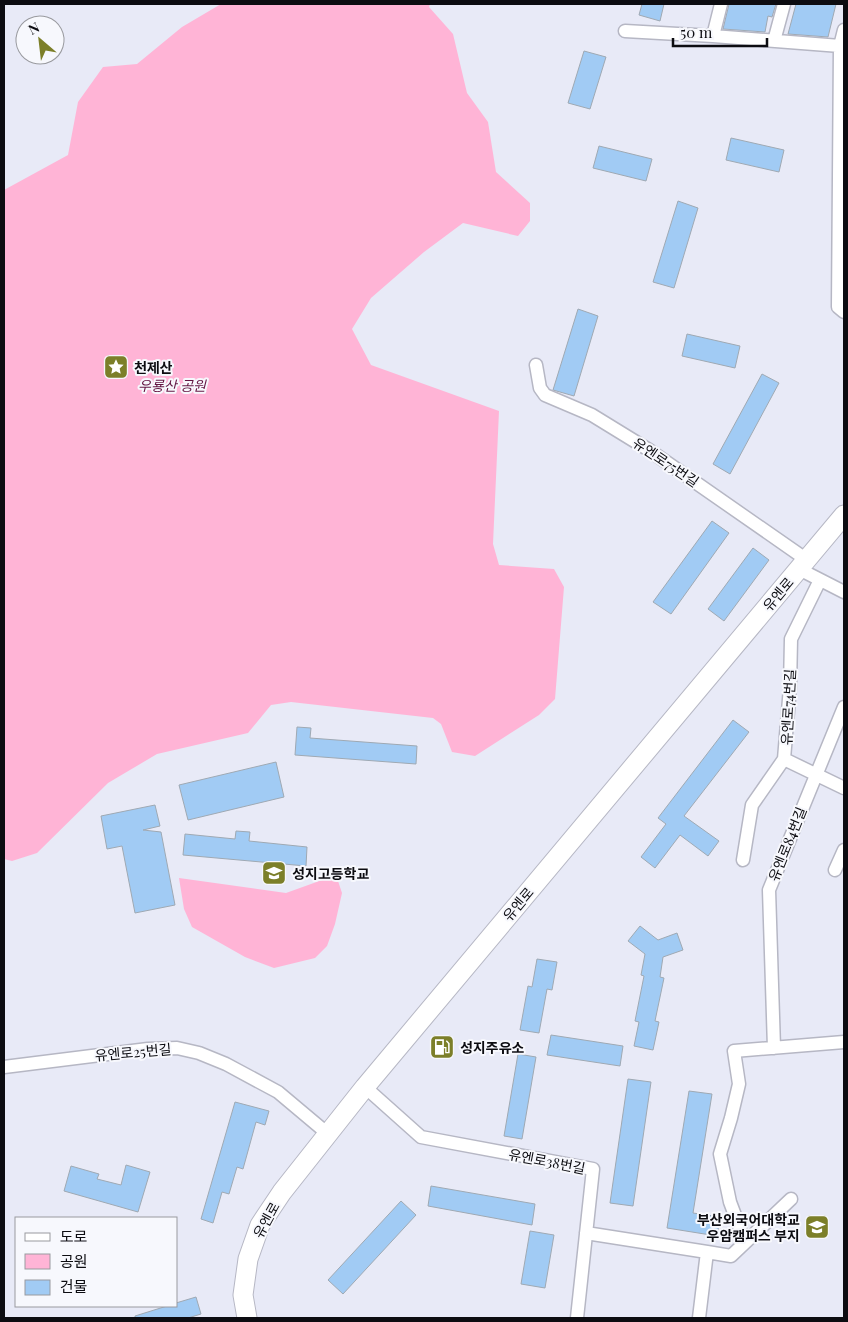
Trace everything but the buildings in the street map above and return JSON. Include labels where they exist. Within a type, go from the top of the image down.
[{"type":"main road","name":"유엔로","points":[[246,1318],[243,1295],[248,1259],[260,1225],[282,1192],[365,1087],[844,515]]},
{"type":"street","points":[[713,36],[721,4]]},
{"type":"street","points":[[774,41],[784,4]]},
{"type":"street","points":[[841,310],[840,46],[844,30]]},
{"type":"street","points":[[625,31],[840,46]]},
{"type":"street","name":"유엔로75번길","points":[[536,365],[540,388],[545,395],[592,415],[649,450],[803,565]]},
{"type":"street","points":[[803,565],[820,580],[844,592]]},
{"type":"street","name":"유엔로74번길","points":[[744,860],[752,805],[784,759],[790,687],[791,639],[820,580]]},
{"type":"street","name":"유엔로84번길","points":[[774,1048],[769,890],[844,707]]},
{"type":"street","points":[[784,759],[844,788]]},
{"type":"street","points":[[836,870],[844,850]]},
{"type":"street","points":[[745,1242],[730,1202],[720,1154],[739,1084],[734,1051],[844,1042]]},
{"type":"street","name":"유엔로25번길","points":[[4,1067],[148,1048],[177,1048],[199,1053],[226,1064],[278,1092],[328,1134]]},
{"type":"street","name":"유엔로38번길","points":[[365,1087],[421,1137],[593,1170],[586,1233]]},
{"type":"street","points":[[576,1318],[586,1233],[731,1256],[791,1199]]},
{"type":"street","points":[[698,1318],[707,1252]]},
{"type":"green space","name":"우룡산 공원","points":[[221,4],[430,4],[429,7],[453,34],[467,93],[488,122],[496,172],[530,203],[530,221],[518,236],[463,223],[424,252],[371,298],[352,329],[371,365],[499,411],[493,544],[499,565],[554,569],[564,587],[555,699],[539,715],[475,756],[452,752],[441,724],[433,718],[291,702],[271,705],[248,733],[157,754],[108,783],[37,853],[12,861],[4,859],[4,190],[68,155],[78,102],[103,67],[137,64],[182,27]]},
{"type":"green space","points":[[336,875],[342,893],[335,924],[327,946],[315,958],[274,968],[245,957],[192,927],[184,909],[179,878],[286,893]]},
{"type":"place","name":"천제산","points":[[116,367]]},
{"type":"place","name":"성지고등학교","points":[[274,873]]},
{"type":"place","name":"성지주유소","points":[[442,1047]]},
{"type":"place","name":"부산외국어대학교 우암캠퍼스 부지","points":[[817,1227]]}]
